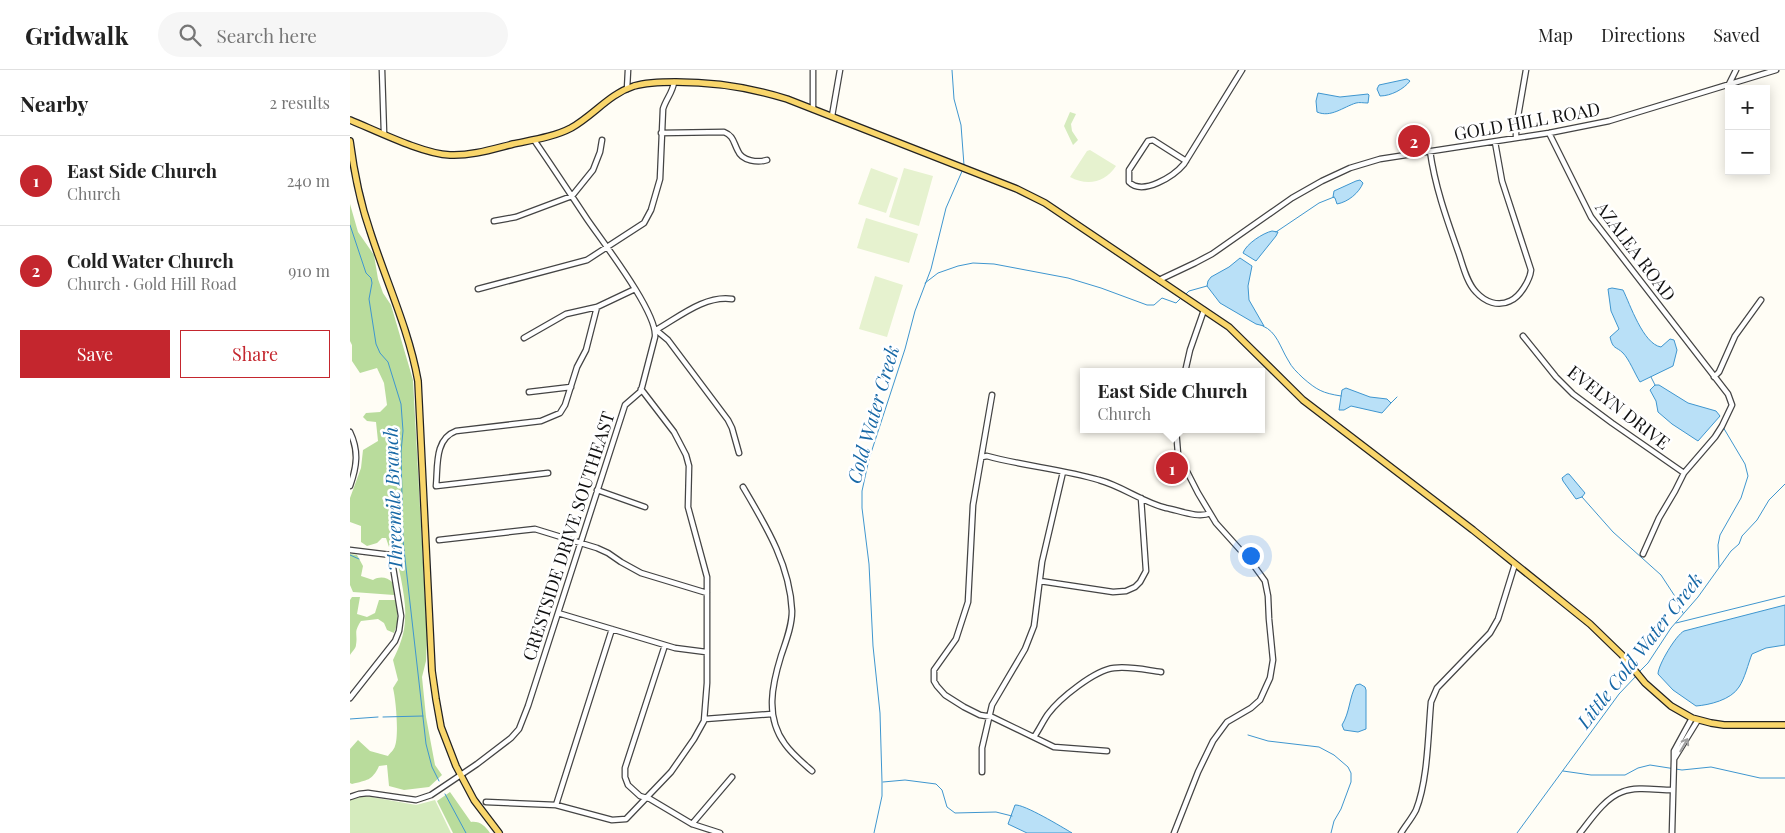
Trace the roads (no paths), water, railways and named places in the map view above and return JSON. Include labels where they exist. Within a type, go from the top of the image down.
[{"type":"main road","points":[[350,120],[428,151],[450,155],[471,153],[560,133],[572,128],[612,97],[627,89],[643,84],[704,82],[739,86],[787,99],[1017,189],[1045,203],[1204,310],[1238,336],[1303,400],[1515,564],[1600,633],[1622,655],[1645,683],[1662,700],[1679,712],[1695,719],[1724,725],[1785,726]]},
{"type":"main road","points":[[350,141],[356,182],[364,214],[408,338],[415,366],[419,394],[432,671],[441,727],[460,775],[474,800],[499,833]]},
{"type":"street","points":[[382,70],[384,134]]},
{"type":"street","points":[[627,89],[628,70]]},
{"type":"street","points":[[813,70],[813,109]]},
{"type":"street","points":[[832,116],[840,70]]},
{"type":"street","points":[[1186,161],[1153,140],[1148,141],[1129,170],[1129,182],[1137,187],[1154,184],[1178,172],[1186,161],[1242,70]]},
{"type":"street","points":[[1516,138],[1526,70]]},
{"type":"street","points":[[1729,84],[1736,70]]},
{"type":"street","name":"GOLD HILL ROAD","points":[[1159,280],[1195,264],[1284,203],[1334,174],[1350,168],[1380,158],[1495,142],[1609,121],[1776,70]]},
{"type":"street","points":[[478,289],[587,260],[637,228],[648,218],[660,179],[663,109],[673,90],[674,82]]},
{"type":"street","points":[[661,133],[724,132],[732,137],[738,153],[742,156],[760,162],[767,160]]},
{"type":"street","name":"AZALEA ROAD","points":[[1549,133],[1591,217],[1731,399],[1730,412],[1718,433],[1684,473],[1659,518],[1643,554]]},
{"type":"street","points":[[534,140],[635,289],[656,330],[668,340],[730,424],[739,453]]},
{"type":"street","points":[[494,221],[516,217],[572,196],[593,170],[600,154],[602,140]]},
{"type":"street","points":[[1430,151],[1436,185],[1468,280],[1477,294],[1493,304],[1499,304],[1516,298],[1529,278],[1531,270],[1502,181],[1495,142]]},
{"type":"street","points":[[524,338],[566,314],[597,307],[635,289]]},
{"type":"street","points":[[656,330],[690,309],[725,298],[732,300]]},
{"type":"street","points":[[1714,377],[1719,372],[1738,330],[1761,300]]},
{"type":"street","points":[[548,473],[436,486],[440,447],[448,435],[456,432],[541,421],[556,416],[563,409],[577,367],[586,350],[597,307]]},
{"type":"street","points":[[1186,368],[1204,310]]},
{"type":"street","name":"CRESTSIDE DRIVE SOUTHEAST","points":[[350,797],[368,793],[416,800],[431,795],[511,738],[519,729],[625,405],[641,389],[656,330]]},
{"type":"street","name":"EVELYN DRIVE","points":[[1523,336],[1556,377],[1573,394],[1684,473]]},
{"type":"street","points":[[529,392],[571,387]]},
{"type":"street","points":[[486,802],[556,805],[612,820],[622,820],[631,815],[679,762],[704,719],[707,683],[706,571],[696,541],[688,507],[687,489],[690,473],[686,455],[674,432],[641,389]]},
{"type":"street","points":[[992,395],[972,505],[969,593],[966,613],[956,639],[936,666],[934,676],[937,686],[951,699],[980,715],[988,716],[1054,747],[1108,751]]},
{"type":"street","points":[[350,432],[356,447],[357,457],[350,486]]},
{"type":"street","points":[[1174,833],[1198,772],[1213,742],[1228,722],[1260,700],[1268,684],[1273,666],[1268,596],[1265,581],[1258,570],[1216,523],[1182,463],[1176,448],[1176,433]]},
{"type":"street","points":[[982,456],[1101,480],[1160,506],[1202,515],[1210,513]]},
{"type":"street","points":[[982,772],[982,748],[988,716],[995,699],[1031,637],[1036,619],[1047,535],[1063,472]]},
{"type":"street","points":[[744,487],[777,547],[791,604],[791,620],[773,684],[772,714],[785,745],[812,772]]},
{"type":"street","points":[[597,490],[644,507]]},
{"type":"street","points":[[1040,581],[1113,592],[1126,591],[1135,587],[1146,571],[1141,498]]},
{"type":"street","points":[[439,540],[530,528],[545,531],[608,553],[640,573],[707,593]]},
{"type":"street","points":[[350,550],[391,555],[401,616],[399,630],[394,641],[350,698]]},
{"type":"street","points":[[1401,833],[1415,812],[1420,798],[1433,696],[1437,688],[1490,633],[1498,619],[1515,564]]},
{"type":"street","points":[[558,613],[665,645],[689,651],[706,652]]},
{"type":"street","points":[[556,805],[612,629]]},
{"type":"street","points":[[665,645],[624,772],[626,781],[630,788],[640,796],[692,824],[720,833]]},
{"type":"street","points":[[1034,737],[1050,712],[1092,675],[1116,668],[1161,672]]},
{"type":"street","points":[[704,719],[772,714]]},
{"type":"street","points":[[1672,833],[1674,759],[1695,719]]},
{"type":"street","points":[[692,824],[732,776]]},
{"type":"street","points":[[1580,833],[1608,801],[1621,792],[1630,790],[1672,790]]},
{"type":"water","points":[[1407,79],[1410,81],[1401,89],[1388,95],[1380,96],[1377,89],[1379,85]]},
{"type":"water","points":[[1318,93],[1340,97],[1369,95],[1368,103],[1357,103],[1332,113],[1322,114],[1317,112],[1316,101]]},
{"type":"water","points":[[1360,180],[1363,183],[1356,194],[1337,204],[1333,197],[1334,191]]},
{"type":"water","points":[[1272,231],[1278,232],[1256,261],[1243,253],[1255,239]]},
{"type":"water","points":[[1240,258],[1252,266],[1248,286],[1249,300],[1264,326],[1256,324],[1220,303],[1207,286],[1211,277]]},
{"type":"water","points":[[1608,289],[1623,290],[1633,313],[1648,339],[1661,347],[1670,339],[1674,340],[1677,350],[1673,366],[1640,382],[1630,363],[1611,341],[1610,337],[1619,329],[1611,311]]},
{"type":"water","points":[[1655,385],[1659,385],[1688,403],[1716,411],[1720,416],[1698,441],[1658,412],[1656,401],[1650,390]]},
{"type":"water","points":[[1346,388],[1370,397],[1387,399],[1391,403],[1382,413],[1351,406],[1344,410],[1339,410],[1342,390]]},
{"type":"water","points":[[1567,474],[1585,493],[1582,497],[1576,499],[1563,481],[1562,478]]},
{"type":"water","points":[[1785,605],[1785,645],[1766,648],[1752,654],[1739,687],[1731,695],[1713,703],[1696,706],[1673,690],[1658,674],[1668,651],[1684,631]]},
{"type":"water","points":[[1360,684],[1366,690],[1366,729],[1358,732],[1344,730],[1342,725],[1354,690],[1356,685]]},
{"type":"water","points":[[1015,805],[1034,812],[1072,833],[1027,833],[1008,824]]},
{"type":"waterway","name":"Cold Water Creek","points":[[952,70],[954,99],[961,125],[964,165]]},
{"type":"waterway","name":"Cold Water Creek","points":[[874,833],[882,796],[880,713],[873,646],[869,564],[862,508],[862,491],[869,459],[905,349],[915,311],[931,269],[946,208],[963,169]]},
{"type":"waterway","points":[[1276,232],[1319,203],[1334,197]]},
{"type":"waterway","name":"Threemile Branch","points":[[350,225],[366,273],[371,278],[369,299],[376,344],[380,353],[388,362],[401,404],[403,431],[401,452],[403,541],[426,744],[432,767],[439,781]]},
{"type":"waterway","points":[[925,283],[938,273],[958,266],[973,263],[994,264],[1068,278],[1147,305],[1154,305],[1162,298],[1176,303],[1181,298]]},
{"type":"waterway","points":[[1186,294],[1189,291],[1207,286]]},
{"type":"waterway","points":[[1263,326],[1272,332],[1291,365],[1303,378],[1320,390],[1341,396]]},
{"type":"waterway","points":[[1651,377],[1655,385]]},
{"type":"waterway","points":[[1391,403],[1397,397]]},
{"type":"waterway","points":[[1719,567],[1718,545],[1720,535],[1741,498],[1748,476],[1745,464],[1723,427]]},
{"type":"waterway","name":"Little Cold Water Creek","points":[[1639,672],[1648,663],[1671,628],[1698,597],[1731,551],[1739,544],[1742,536],[1757,520],[1769,500],[1785,484]]},
{"type":"waterway","points":[[1582,497],[1613,532],[1661,575],[1680,604],[1683,613]]},
{"type":"waterway","name":"Threemile Branch","points":[[396,554],[403,551]]},
{"type":"waterway","points":[[350,555],[359,559]]},
{"type":"waterway","points":[[1676,623],[1785,596]]},
{"type":"waterway","name":"Little Cold Water Creek","points":[[1517,833],[1619,694],[1637,675]]},
{"type":"waterway","points":[[383,717],[423,716]]},
{"type":"waterway","points":[[350,719],[378,717]]},
{"type":"waterway","points":[[1248,735],[1268,741],[1319,747],[1334,755],[1348,767],[1351,773],[1351,782],[1341,809],[1334,821],[1331,833]]},
{"type":"waterway","points":[[1563,771],[1591,775],[1625,775],[1638,768],[1650,765],[1682,770],[1711,767],[1760,778],[1785,778]]},
{"type":"waterway","points":[[883,782],[905,780],[936,784],[942,790],[947,807],[955,813],[996,812],[1012,816]]},
{"type":"waterway","name":"Threemile Branch","points":[[445,794],[466,833]]},
{"type":"place","name":"Cold Water Church","points":[[1414,141]]},
{"type":"place","name":"East Side Church","points":[[1172,468]]}]
